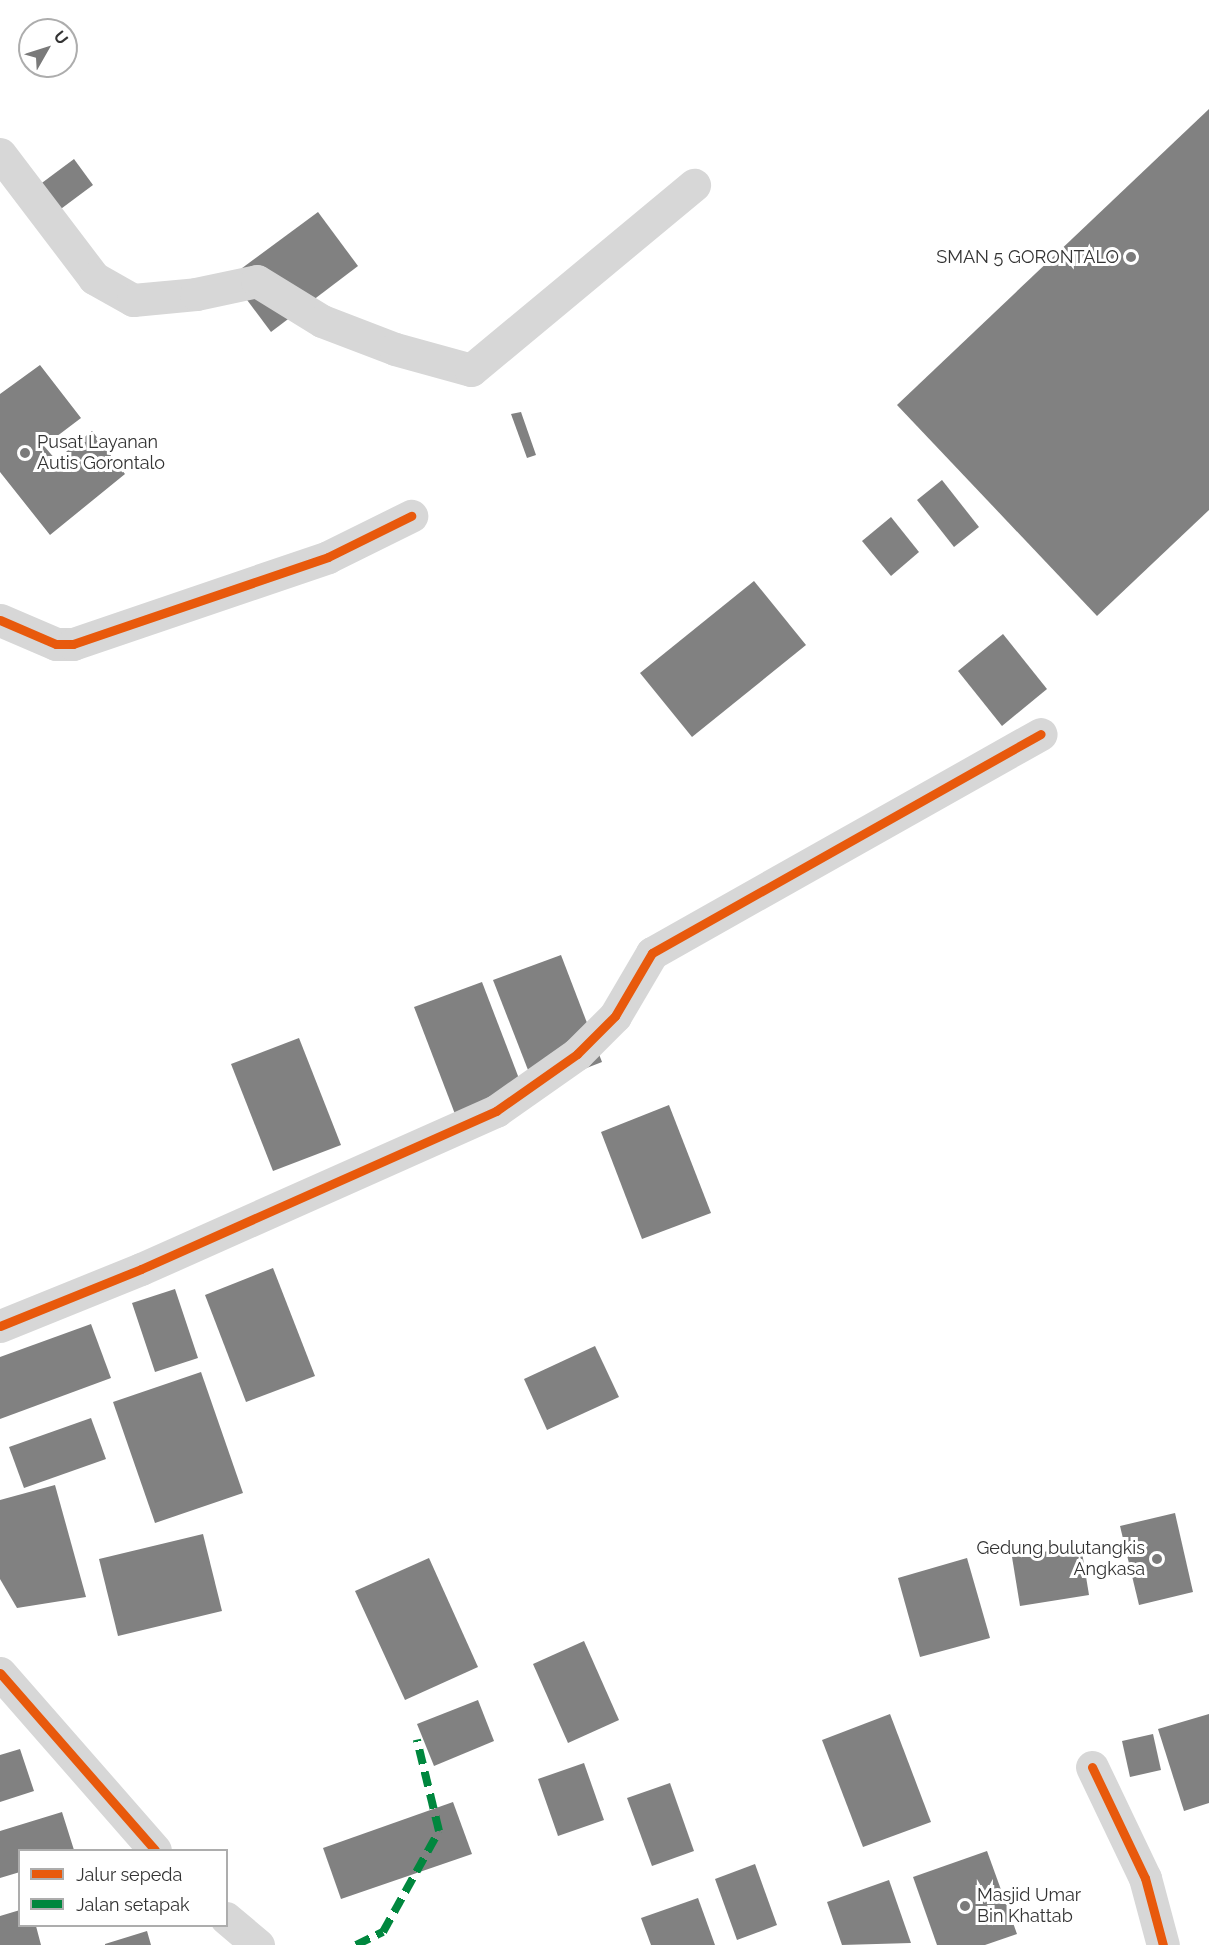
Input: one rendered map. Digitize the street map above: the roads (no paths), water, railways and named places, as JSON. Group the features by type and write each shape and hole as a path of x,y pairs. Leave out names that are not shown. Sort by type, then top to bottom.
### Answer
{"street":[{"path":"0,154 94,278 133,300 196,294 257,281 322,321 395,349 471,370 694,185"},
{"path":"0,620 56,644 73,644 328,557 411,516"},
{"path":"0,1326 141,1269 496,1111 577,1054 615,1017 652,953 1040,734"},
{"path":"0,1673 152,1849"},
{"path":"1092,1767 1145,1878 1163,1945"},
{"path":"228,1920 258,1945"}],"place":[{"name":"SMAN 5 GORONTALO","path":"1131,257"},
{"name":"Pusat Layanan Autis Gorontalo","path":"25,453"},
{"name":"Gedung bulutangkis Angkasa","path":"1157,1559"},
{"name":"Masjid Umar Bin Khattab","path":"965,1906"}]}
